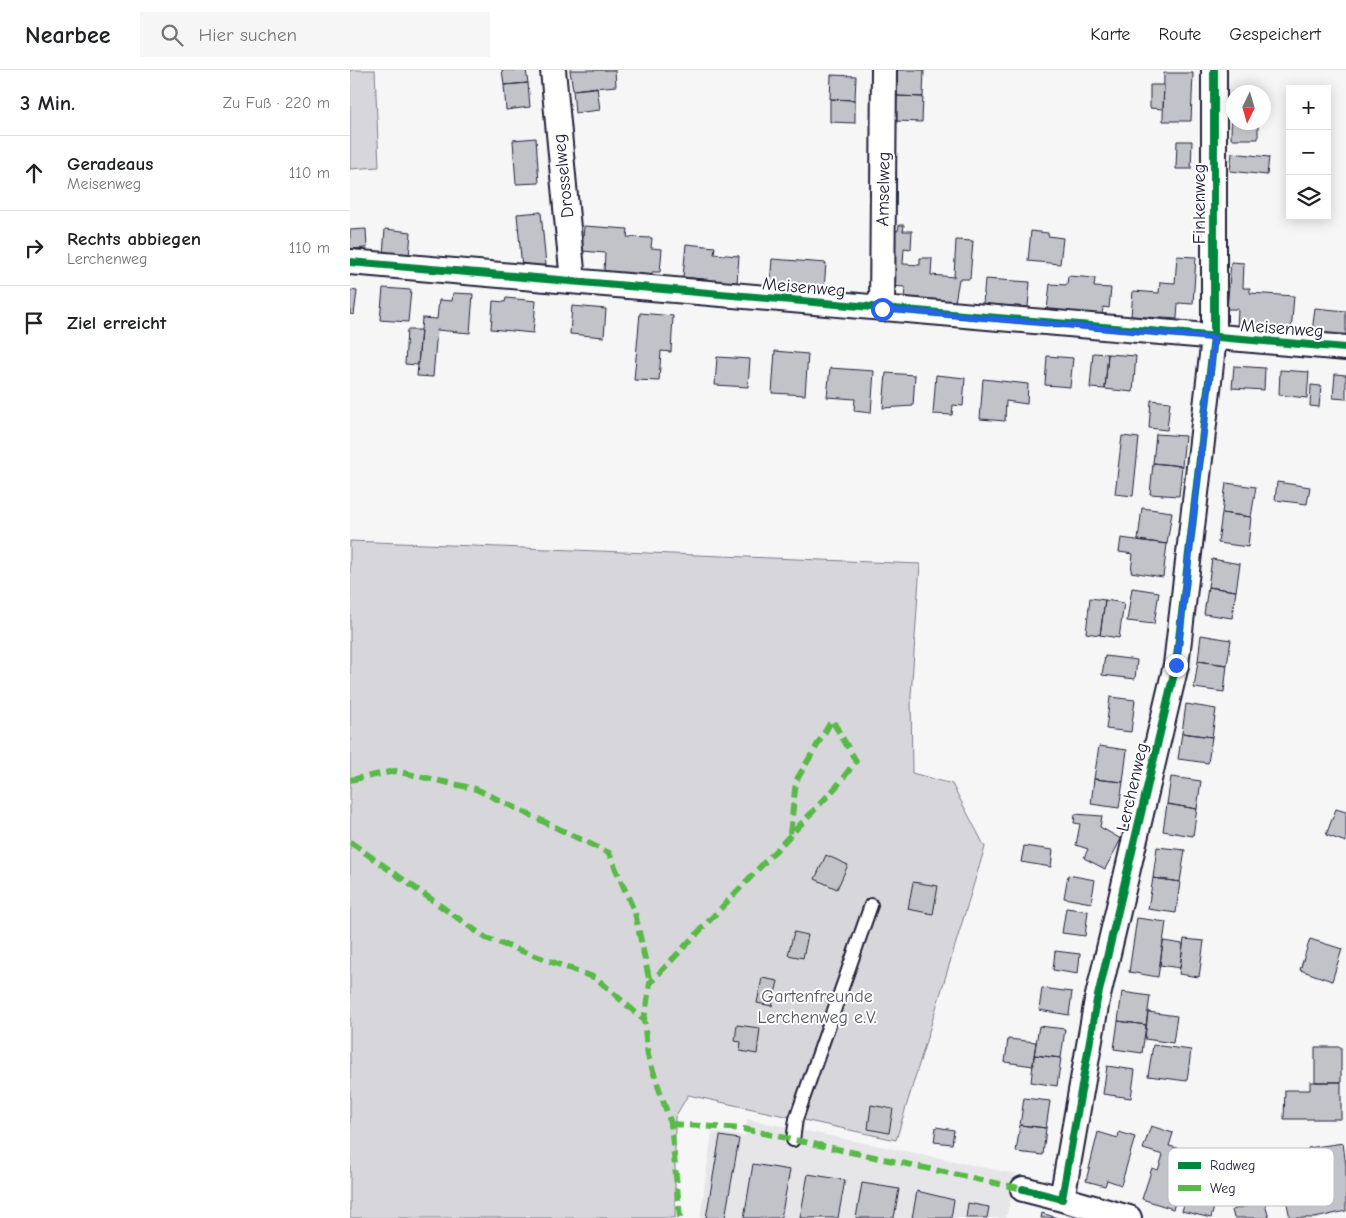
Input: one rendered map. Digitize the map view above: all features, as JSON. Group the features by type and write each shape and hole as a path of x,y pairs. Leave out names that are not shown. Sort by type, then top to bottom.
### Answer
{"street":[{"name":"Drosselweg","path":"553,70 573,281"},
{"name":"Amselweg","path":"882,309 884,70"},
{"name":"Finkenweg","path":"1214,70 1214,338"},
{"name":"Meisenweg","path":"350,262 1346,348"},
{"name":"Lerchenweg","path":"1062,1199 1097,1000 1176,665 1214,338"},
{"path":"1023,1189 1128,1218"}],"lane":[{"path":"793,1140 796,1119 872,906"}],"shaded area":[{"path":"747,1119 1016,1174 1006,1218 700,1218 712,1132 745,1136"}],"green space":[{"path":"350,70 375,70 379,167 350,169"},
{"name":"Gartenfreunde Lerchenweg e.V.","path":"350,541 920,564 911,696 912,773 952,784 985,847 896,1140 688,1095 675,1117 675,1218 350,1218"}],"building":[{"path":"502,70 526,70 528,83 504,85"},
{"path":"570,70 615,70 616,86 573,90"},
{"path":"897,70 924,70 923,97 897,96"},
{"path":"1164,73 1193,73 1191,121 1163,121"},
{"path":"831,75 856,76 855,100 830,99"},
{"path":"528,83 530,107 506,110 504,85"},
{"path":"1150,85 1164,85 1163,109 1150,108"},
{"path":"597,87 600,110 575,113 573,90"},
{"path":"897,96 923,97 922,122 896,121"},
{"path":"830,99 855,100 855,123 830,122"},
{"path":"1231,130 1258,130 1258,139 1231,139"},
{"path":"536,138 539,183 516,184 513,140"},
{"path":"1177,141 1192,141 1191,169 1176,169"},
{"path":"1232,153 1269,157 1267,175 1230,171"},
{"path":"541,212 546,265 522,268 517,214"},
{"path":"899,225 904,225 903,231 912,231 911,249 904,248 903,264 920,265 920,258 932,258 931,275 954,277 956,240 973,241 970,279 959,279 955,302 904,299 905,287 891,286 895,230 898,231"},
{"path":"584,226 628,229 627,237 652,238 651,248 662,249 660,272 652,272 652,275 604,272 605,253 582,251"},
{"path":"366,229 367,248 350,249 350,230"},
{"path":"385,229 411,232 409,257 383,255"},
{"path":"1031,231 1048,233 1048,236 1063,238 1060,264 1028,261"},
{"path":"686,244 715,247 714,254 739,256 737,283 683,277"},
{"path":"1177,256 1196,257 1193,304 1178,303 1177,319 1131,316 1133,291 1159,293 1160,282 1175,283"},
{"path":"772,259 826,263 824,289 770,285"},
{"path":"1231,262 1244,263 1243,288 1250,288 1250,293 1294,296 1291,331 1237,328 1238,309 1227,309"},
{"path":"1068,276 1095,278 1094,287 1111,288 1109,308 1103,307 1102,315 1047,310 1050,284 1067,285"},
{"path":"985,279 1030,282 1028,307 983,304"},
{"path":"383,288 411,290 408,322 380,320"},
{"path":"350,290 357,291 354,315 350,314"},
{"path":"453,293 473,294 470,333 437,330 433,377 417,376 422,318 437,319 439,300 452,301"},
{"path":"506,298 536,301 533,333 491,329 493,301 505,302"},
{"path":"572,306 606,309 604,337 570,334"},
{"path":"1315,308 1346,311 1346,336 1312,332"},
{"path":"640,313 673,316 671,352 661,351 659,381 634,380"},
{"path":"407,330 421,330 418,365 405,364"},
{"path":"775,351 808,354 805,395 772,393"},
{"path":"1093,353 1108,354 1105,389 1090,388"},
{"path":"1108,354 1136,356 1133,392 1105,389"},
{"path":"1047,356 1073,358 1070,387 1045,385"},
{"path":"717,357 750,359 748,387 715,385"},
{"path":"1234,366 1265,368 1264,390 1232,388"},
{"path":"830,368 874,371 871,413 854,411 855,399 827,397"},
{"path":"1280,370 1309,372 1307,398 1279,395"},
{"path":"886,373 915,375 913,406 883,408"},
{"path":"1335,374 1346,375 1346,399 1333,398"},
{"path":"936,375 965,378 963,406 953,405 952,415 933,414"},
{"path":"983,379 1028,384 1027,404 1006,401 1005,421 980,419"},
{"path":"1311,385 1321,386 1319,407 1310,406"},
{"path":"1151,400 1170,402 1167,430 1149,428"},
{"path":"1156,434 1185,436 1182,466 1153,463"},
{"path":"1122,436 1139,438 1133,496 1115,494"},
{"path":"1153,463 1182,466 1179,496 1150,494"},
{"path":"1277,482 1310,487 1307,504 1275,500"},
{"path":"1226,483 1256,487 1251,517 1222,513"},
{"path":"1142,508 1172,512 1167,544 1138,540"},
{"path":"1222,513 1251,517 1248,547 1218,543"},
{"path":"1121,538 1167,544 1163,577 1131,572 1133,554 1119,552"},
{"path":"1212,559 1240,564 1236,591 1208,587"},
{"path":"1208,587 1236,591 1232,618 1204,614"},
{"path":"1132,588 1159,592 1154,624 1127,621"},
{"path":"1090,598 1105,600 1100,635 1086,633"},
{"path":"1105,600 1124,603 1119,638 1100,635"},
{"path":"1201,635 1231,640 1227,665 1198,661"},
{"path":"1105,656 1137,660 1135,679 1102,675"},
{"path":"1198,661 1227,665 1224,692 1194,688"},
{"path":"1110,697 1135,700 1131,732 1106,729"},
{"path":"1186,704 1216,709 1212,737 1182,733"},
{"path":"1182,733 1212,737 1208,763 1178,759"},
{"path":"1099,746 1127,750 1123,782 1094,779"},
{"path":"1171,777 1201,781 1197,809 1167,804"},
{"path":"1094,779 1123,782 1119,808 1091,804"},
{"path":"1167,804 1197,809 1193,836 1163,831"},
{"path":"1336,809 1346,812 1346,842 1326,835"},
{"path":"1075,814 1102,816 1100,827 1121,839 1105,869 1084,858 1088,849 1076,845 1080,824 1074,823"},
{"path":"1024,846 1053,850 1051,867 1021,862"},
{"path":"1157,847 1185,850 1180,882 1153,878"},
{"path":"826,855 848,865 837,889 815,879"},
{"path":"1068,875 1095,880 1091,903 1064,898"},
{"path":"1153,878 1180,882 1176,913 1148,909"},
{"path":"913,882 938,886 933,914 908,909"},
{"path":"1066,908 1088,911 1085,936 1062,933"},
{"path":"1137,918 1166,922 1158,977 1129,972"},
{"path":"794,932 808,935 803,958 788,955"},
{"path":"1184,939 1204,941 1199,977 1179,974"},
{"path":"1310,939 1342,949 1332,981 1300,970"},
{"path":"1163,941 1183,944 1180,968 1160,965"},
{"path":"1055,951 1080,954 1078,974 1053,970"},
{"path":"762,978 778,981 772,1006 757,1003"},
{"path":"1042,988 1072,992 1069,1015 1039,1010"},
{"path":"1122,992 1150,996 1146,1025 1118,1021"},
{"path":"1148,1012 1177,1016 1173,1043 1145,1039"},
{"path":"1118,1021 1146,1025 1142,1053 1114,1049"},
{"path":"737,1025 760,1028 757,1054 740,1051 741,1042 735,1041"},
{"path":"1039,1026 1065,1029 1061,1058 1034,1055"},
{"path":"1008,1039 1036,1042 1033,1066 1005,1062"},
{"path":"1153,1045 1191,1050 1187,1081 1148,1076"},
{"path":"1315,1047 1341,1047 1341,1082 1315,1082"},
{"path":"1034,1055 1061,1058 1057,1086 1031,1082"},
{"path":"1107,1066 1135,1070 1131,1098 1103,1094"},
{"path":"1310,1082 1341,1082 1341,1119 1284,1119 1285,1090 1310,1090"},
{"path":"1024,1098 1050,1101 1046,1128 1020,1125"},
{"path":"871,1105 893,1109 889,1133 868,1129"},
{"path":"1020,1125 1046,1128 1043,1155 1016,1152"},
{"path":"1151,1126 1173,1133 1169,1146 1178,1148 1168,1148 1168,1206 1174,1206 1173,1209 1142,1199 1152,1168 1158,1170 1163,1155 1143,1149"},
{"path":"936,1127 954,1130 952,1144 934,1142"},
{"path":"1098,1132 1118,1138 1119,1132 1135,1137 1121,1185 1107,1180 1105,1186 1086,1181"},
{"path":"720,1136 739,1139 725,1218 706,1218"},
{"path":"1343,1143 1346,1166 1346,1211 1315,1218 1290,1218 1287,1206 1334,1206 1334,1148 1308,1148"},
{"path":"753,1164 790,1170 781,1218 744,1218"},
{"path":"808,1174 845,1180 838,1218 800,1218"},
{"path":"862,1183 899,1189 894,1218 856,1218"},
{"path":"917,1191 954,1200 951,1218 912,1218"},
{"path":"968,1203 989,1207 987,1218 966,1218"},
{"path":"1184,1206 1214,1206 1211,1218 1182,1211"},
{"path":"1246,1206 1265,1206 1269,1218 1234,1218 1232,1210"},
{"path":"1042,1213 1057,1218 1041,1218"}],"marked path":[{"path":"680,1218 671,1124 648,1056 644,1020 650,983 837,786 856,761 832,720 796,781 790,834"},
{"path":"350,780 395,771 476,789 609,853 635,913 650,983"},
{"path":"350,842 486,938 596,978 644,1020"},
{"path":"671,1124 744,1129 1023,1189"}],"cycle path":[{"path":"1023,1189 1062,1199 1097,1000 1176,665 1214,338 1214,70"},
{"path":"350,262 1346,348"}],"route":[{"path":"882,309 1214,338 1176,665"}]}
